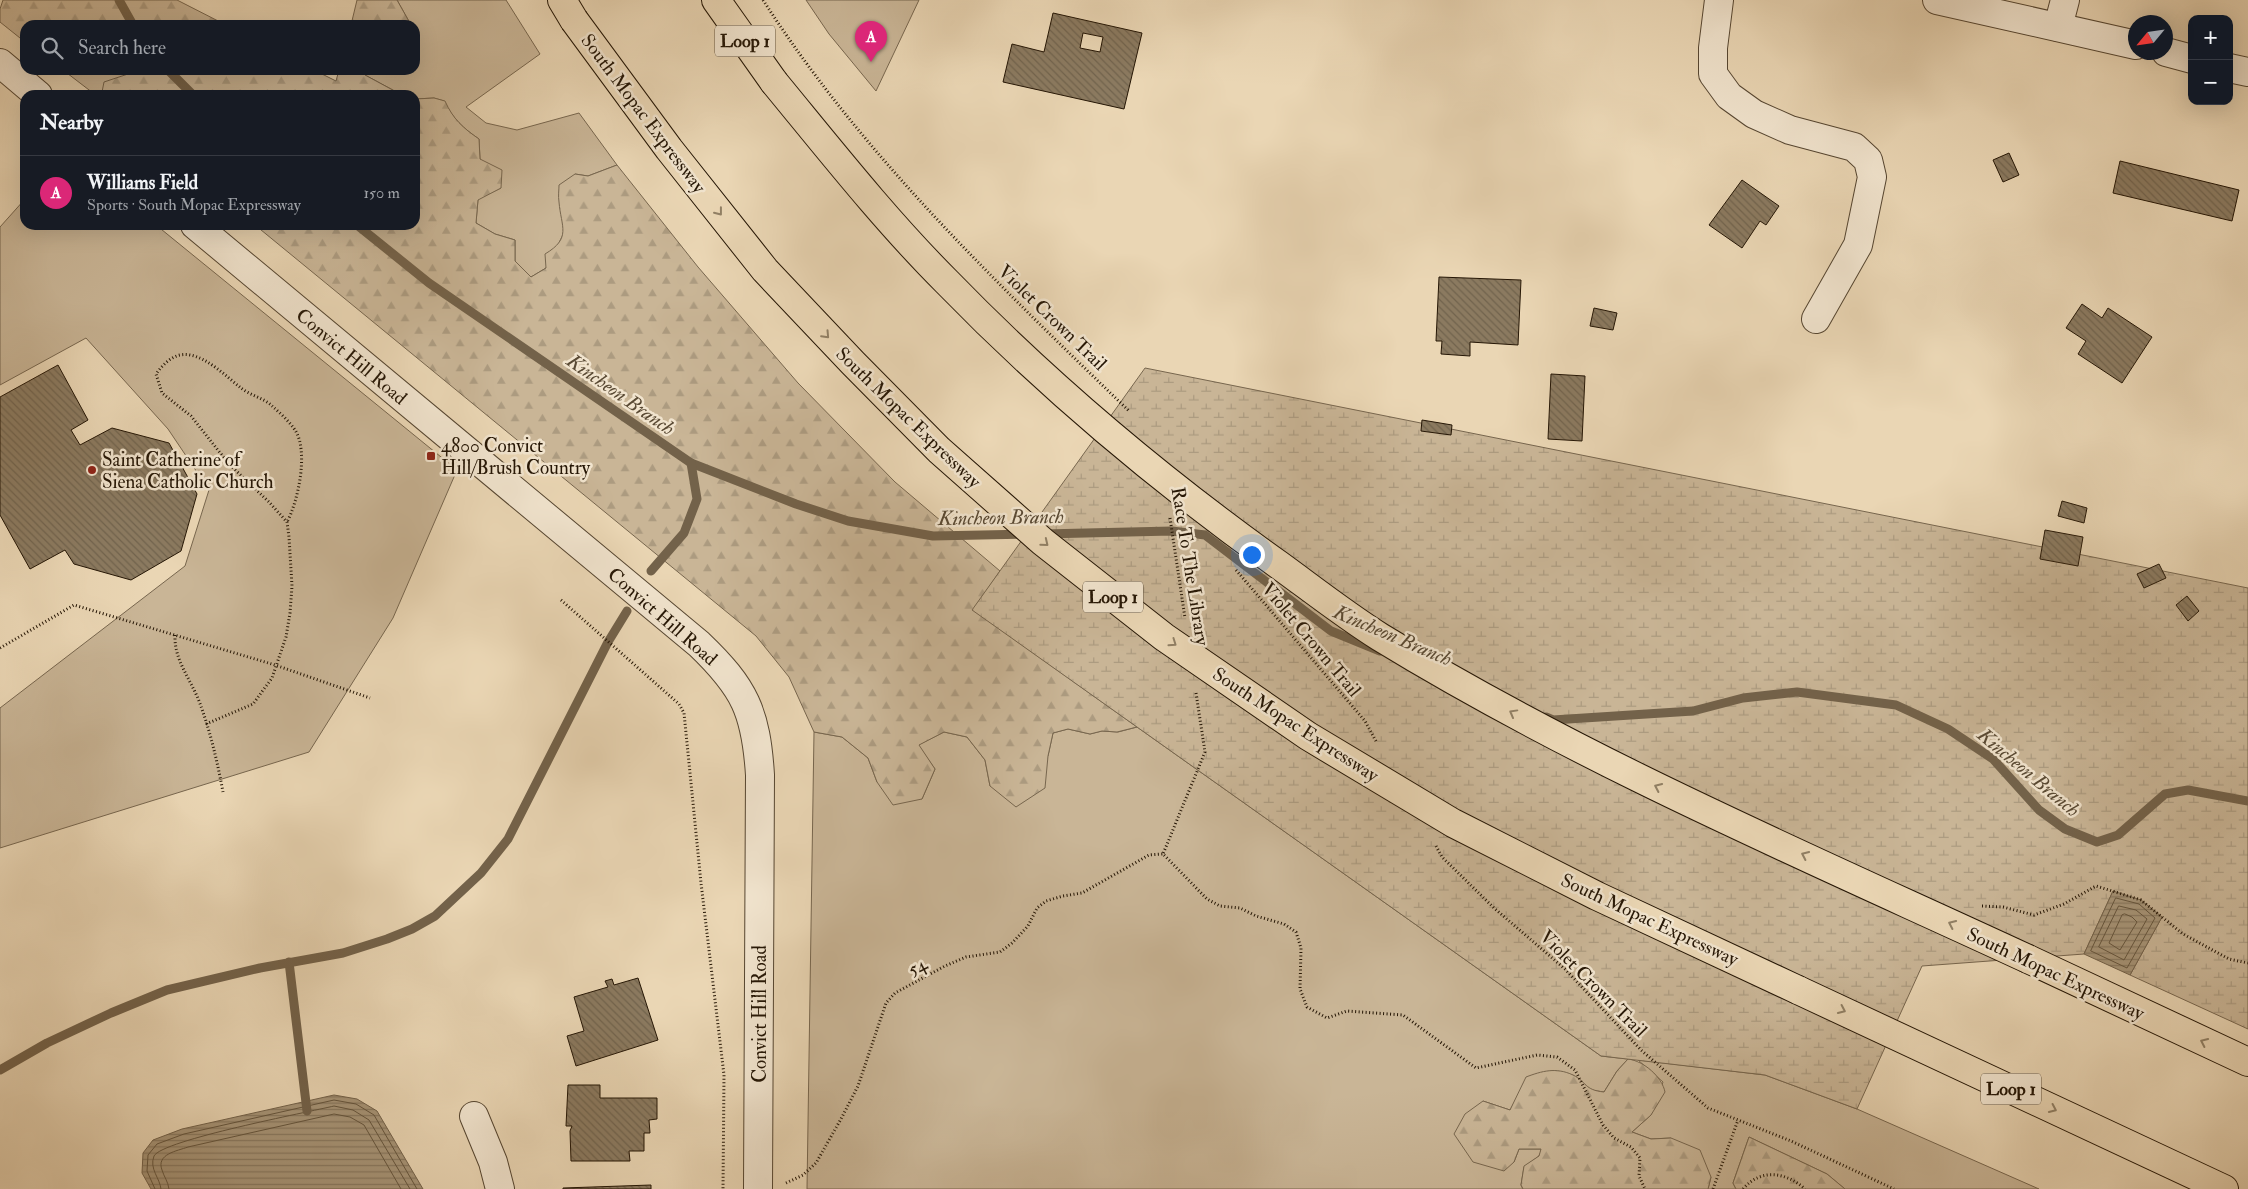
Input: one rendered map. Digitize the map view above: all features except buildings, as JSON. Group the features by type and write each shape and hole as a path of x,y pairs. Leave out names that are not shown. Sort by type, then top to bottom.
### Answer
{"highway":[{"name":"South Mopac Expressway","path":"716,0 774,82 860,186 944,280 1026,361 1124,446 1216,518 1377,635 1514,714 1651,784 2248,1062"},
{"name":"South Mopac Expressway","path":"568,10 669,149 765,270 853,363 939,450 1058,554 1164,637 1308,736 1444,818 1598,896 2224,1189"}],"street":[{"path":"1719,0 1713,48 1713,74 1729,96 1754,114 1790,130 1854,147 1868,160 1872,177 1858,246 1816,319"},
{"path":"1937,0 2128,43"},
{"path":"2058,27 2065,0"},
{"path":"2173,54 2188,58"},
{"path":"0,63 32,90"},
{"path":"2233,69 2248,72"},
{"name":"Convict Hill Road","path":"201,230 699,644 724,667 745,697 758,740 760,775 770,1187"},
{"path":"474,1116 493,1162 500,1189"}],"path":[{"name":"Violet Crown Trail","path":"763,0 845,114 920,203 985,270 1130,412"},
{"path":"206,724 253,704 272,678 286,637 291,604 292,586 287,522 294,509 300,482 301,456 296,431 269,403 246,392 204,361 189,354 174,356 163,364 156,374 162,393 191,416 229,464 287,522"},
{"name":"Race To The Library","path":"1169,512 1186,627"},
{"name":"Violet Crown Trail","path":"1231,564 1365,721 1379,747"},
{"path":"561,600 678,704 684,713 701,883 724,1075 723,1189"},
{"path":"0,648 74,605 275,665 370,698"},
{"path":"175,635 175,646 179,660 198,700 214,747 223,792"},
{"path":"1194,685 1205,752 1163,854 1207,899 1220,906 1240,908 1256,916 1284,924 1296,932 1301,948 1300,989 1307,1007 1327,1018 1347,1011 1402,1015 1476,1068 1537,1055 1557,1057 1575,1070 1603,1125 1614,1138 1631,1147 1640,1158 1639,1176 1645,1189"},
{"name":"Violet Crown Trail","path":"1433,840 1442,858 1494,908 1566,969 1641,1050 1708,1108 1791,1141 1894,1189"},
{"name":"54","path":"770,1187 803,1174 816,1163 858,1086 886,1003 895,993 966,957 1000,952 1012,943 1028,926 1038,908 1046,901 1082,893 1149,855 1163,854"},
{"path":"1974,905 2003,907 2034,915 2064,904 2096,886 2141,900 2183,934 2229,959 2248,963"},
{"path":"1713,1189 1738,1120"},
{"path":"1743,1189 1749,1182 1768,1174 1776,1173 1796,1181 1806,1189"}],"green space":[{"path":"3,0 177,0 216,20 20,20 20,38 0,22 0,9"},
{"path":"357,0 397,0 408,20 352,20"},
{"path":"397,0 506,0 540,54 466,107 486,123 517,130 579,113 617,165 588,176 575,174 563,219 565,231 546,268 531,277 515,261 515,240 495,234 476,223 478,199 501,188 480,159 479,139 459,123 444,101 434,98 420,99 420,90 393,90 365,75 420,75 420,20 408,20"},
{"path":"806,0 919,0 876,91 829,34"},
{"path":"70,75 127,75 105,90 89,90"},
{"path":"125,75 324,75 336,81 338,75 365,75 393,90 102,90 104,82"},
{"path":"434,98 445,101 459,123 479,139 480,159 502,170 501,188 478,200 476,223 495,234 515,240 515,261 531,277 546,268 545,254 559,243 562,237 563,225 559,185 575,174 588,176 617,165 698,267 798,383 895,482 1000,571 973,610 1137,727 1117,732 1102,731 1090,734 1068,729 1053,733 1048,756 1045,788 1016,807 990,786 985,760 967,737 944,732 919,745 935,769 922,799 893,805 877,782 868,758 842,737 814,732 789,677 756,636 261,230 420,230 420,99"},
{"path":"20,205 20,230 162,230 457,470 393,618 309,752 0,848 0,708 185,566 209,490 168,429 86,338 0,385 0,227"},
{"path":"1145,368 2248,588 2248,1029 2130,975 2162,917 2113,891 2084,954 1922,966 1857,1109 1765,1075 1601,1056 972,610"},
{"path":"1137,727 1601,1056 1628,1059 1617,1071 1604,1092 1591,1090 1573,1075 1519,1094 1510,1110 1483,1101 1514,1162 1519,1149 1542,1149 1539,1156 1524,1167 1521,1185 1523,1189 807,1189 814,732 842,737 868,758 877,782 922,799 935,769 918,745 944,732 967,737 985,760 990,786 1048,756 1053,733 1068,729 1090,734 1102,731 1118,732"},
{"path":"1628,1059 1646,1066 1656,1075 1665,1092 1651,1115 1632,1132 1651,1139 1671,1138 1700,1150 1711,1177 1708,1189 1523,1189 1521,1185 1524,1166 1539,1156 1541,1149 1519,1149 1514,1162 1504,1171 1473,1162 1454,1134 1465,1114 1483,1101 1510,1110 1526,1077 1543,1072 1561,1071 1578,1078 1589,1088 1604,1092 1617,1071"},
{"path":"1638,1060 1765,1075 1857,1109 2039,1189 1845,1189 1827,1174 1749,1137 1733,1183 1736,1189 1708,1189 1711,1177 1671,1138 1651,1139 1632,1132 1651,1115 1663,1082"},
{"path":"1749,1137 1827,1174 1845,1189 1736,1189 1733,1183"}],"water":[{"path":"2113,891 2141,900 2162,917 2130,975 2084,954"},
{"path":"334,1095 357,1099 377,1111 423,1189 151,1189 142,1173 143,1153 153,1140 182,1129"}],"waterway":[{"name":"Kincheon Branch","path":"119,0 130,20"},
{"name":"Kincheon Branch","path":"173,75 188,90"},
{"name":"Kincheon Branch","path":"363,230 429,283 691,463 796,504 848,521 933,536 1025,534"},
{"path":"651,571 684,533 697,499 691,463"},
{"name":"Kincheon Branch","path":"1043,534 1172,531 1205,535 1331,631 1380,651"},
{"path":"0,1070 47,1043 111,1013 167,990 260,968 343,953 412,929 435,916 481,873 508,839 608,642 627,611"},
{"name":"Kincheon Branch","path":"1546,717 1553,720 1693,711 1743,698 1797,692 1896,705 1948,729 1993,759 2039,810 2065,829 2097,842 2118,835 2165,794 2188,790 2248,801"},
{"path":"289,962 307,1111"}],"place":[{"name":"Williams Field","path":"871,62"},
{"name":"4800 Convict Hill/Brush Country","path":"431,456"},
{"name":"Saint Catherine of Siena Catholic Church","path":"92,470"}]}
